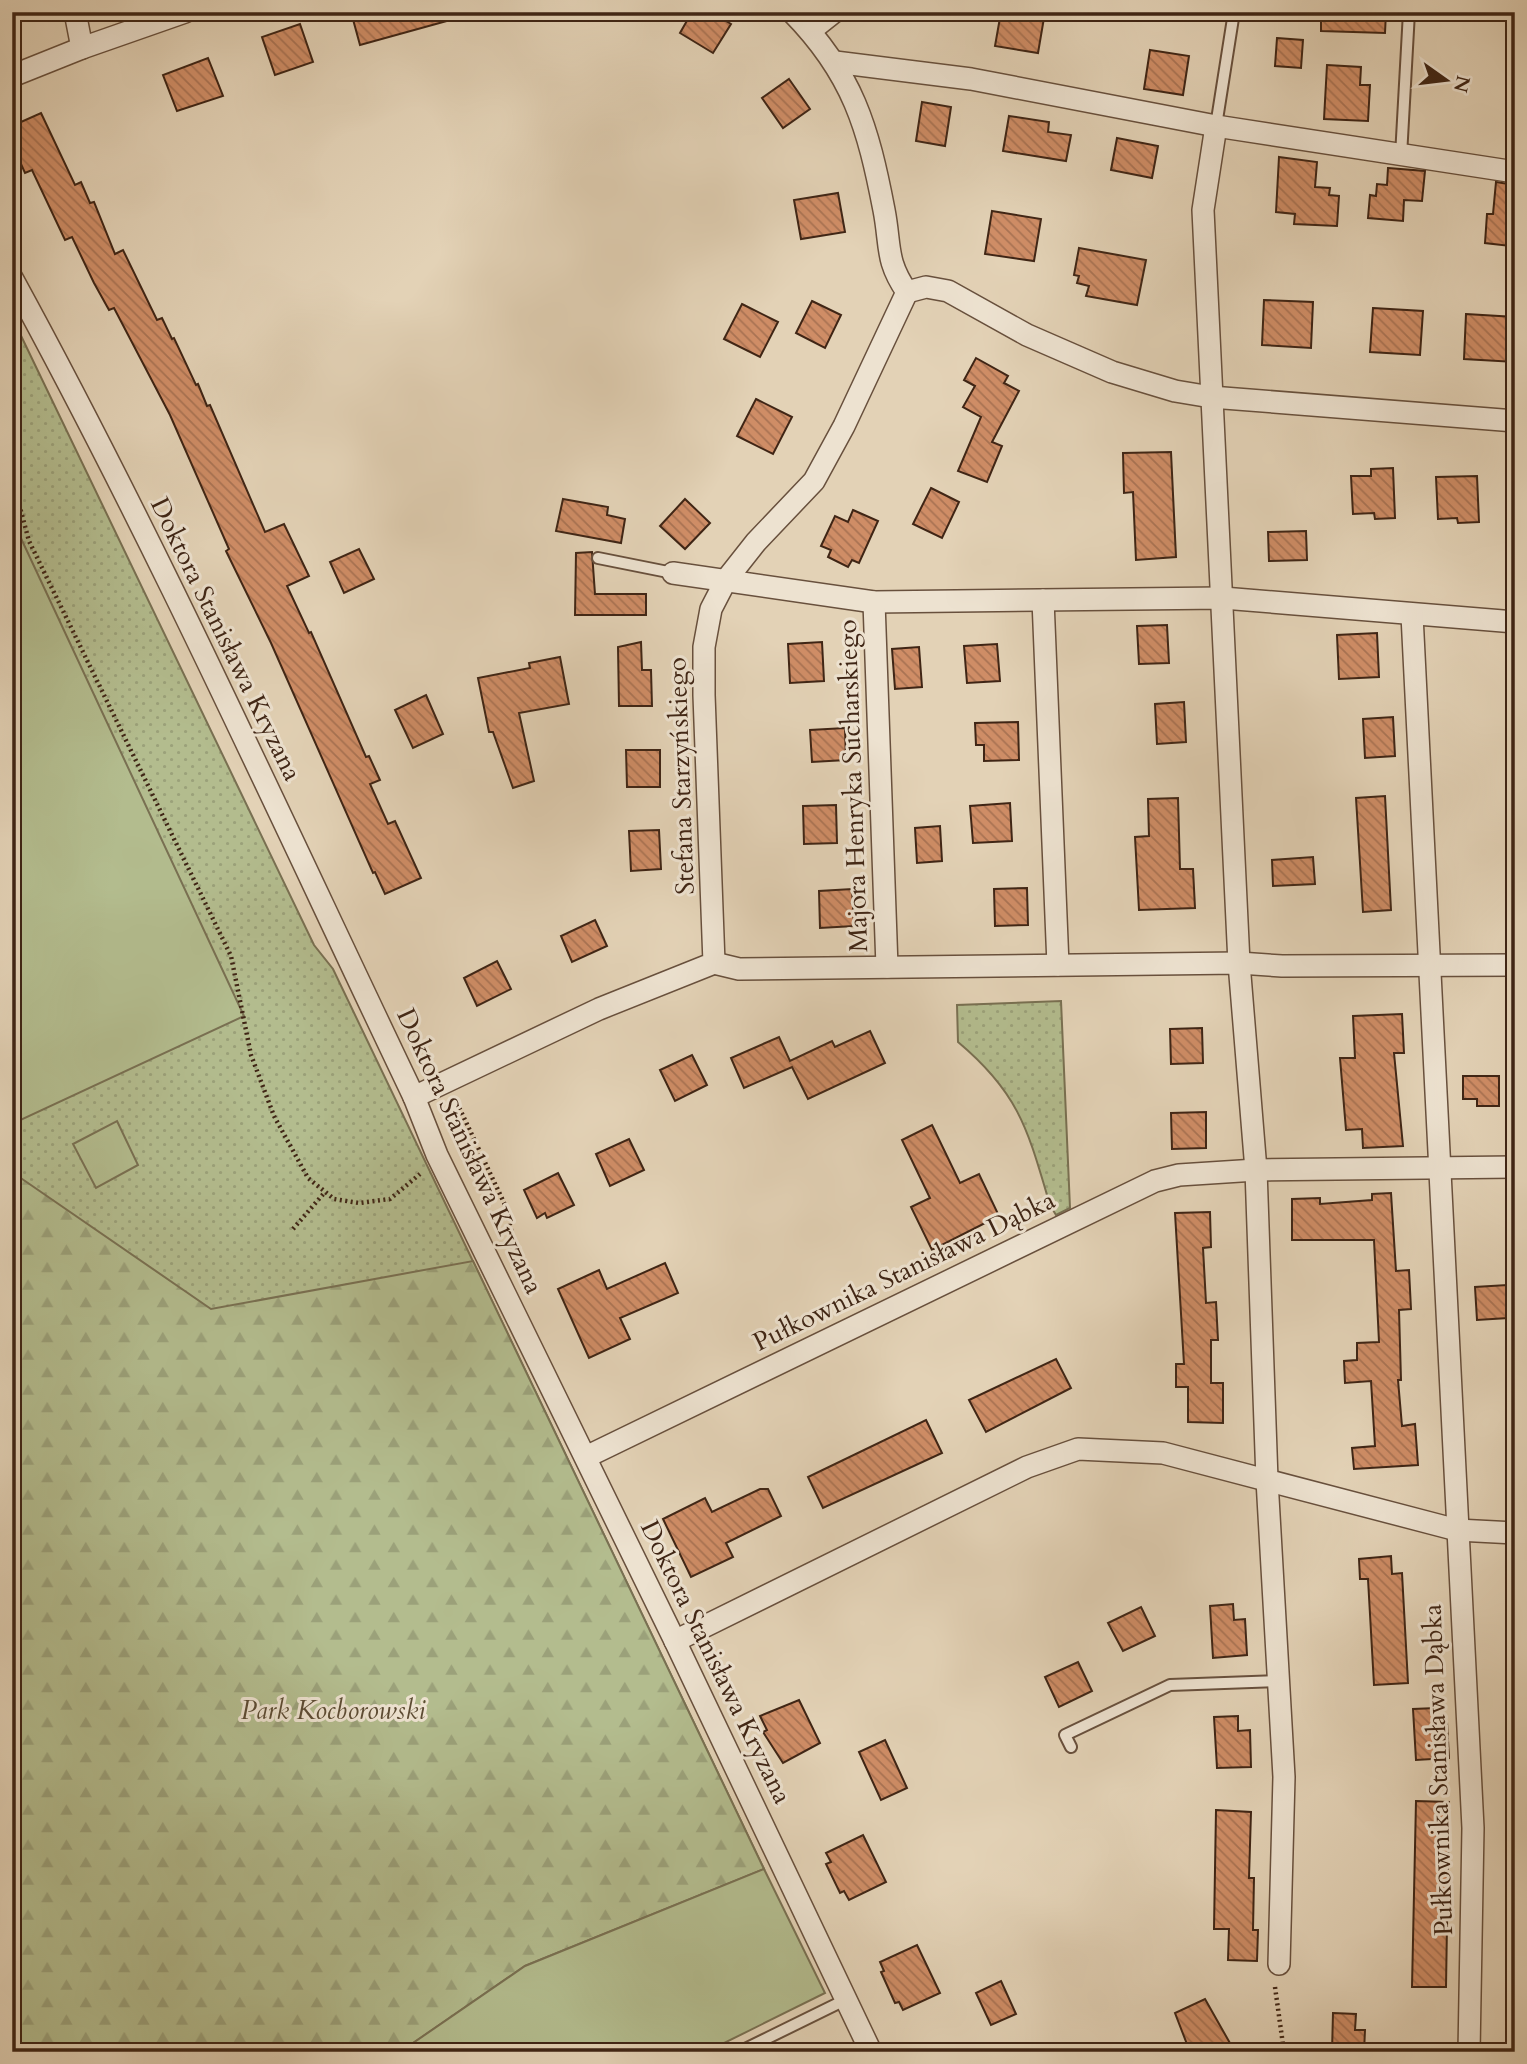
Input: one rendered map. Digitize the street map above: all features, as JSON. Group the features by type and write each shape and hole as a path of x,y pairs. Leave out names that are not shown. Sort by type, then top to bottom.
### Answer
{"street":[{"path":"75,12 82,48"},
{"path":"12,76 185,12"},
{"path":"792,12 835,62 861,115 884,212 891,268 907,292 926,287 948,291 1067,354 1175,391 1211,397 1515,421"},
{"path":"810,31 834,12"},
{"path":"835,62 971,79 1216,126 1515,172"},
{"path":"1216,126 1203,210 1239,963 1256,1170 1268,1480 1284,1777 1279,1964"},
{"name":"Doktora Stanisława Kryzana","path":"12,278 111,465 414,1097 438,1155 675,1640 872,2052"},
{"name":"Stefana Starzyńskiego","path":"714,963 704,647 711,609 726,580 756,542 814,481 844,426 907,292"},
{"path":"673,573 874,602 1223,598 1515,622"},
{"path":"1043,600 1058,965"},
{"name":"Majora Henryka Sucharskiego","path":"874,602 887,967"},
{"path":"1412,615 1438,1167"},
{"path":"414,1097 599,1009 714,963"},
{"name":"Majora Henryka Sucharskiego","path":"714,963 739,969 1239,963 1282,967 1515,965"},
{"name":"Pułkownika Stanisława Dąbka","path":"1438,1167 1473,1828 1469,2052"},
{"name":"Pułkownika Stanisława Dąbka","path":"586,1457 1155,1181 1179,1175 1256,1170 1515,1167"},
{"path":"675,1640 1027,1467 1078,1450 1163,1453 1457,1530 1515,1533"}],"lane":[{"path":"1216,126 1234,12"},
{"path":"1401,156 1409,12"},
{"path":"598,558 673,573"},
{"path":"1071,1747 1065,1735 1170,1685 1278,1681"},
{"path":"739,2052 847,1999"}],"path":[{"path":"12,478 29,541 231,956 251,1055 274,1116 308,1178 334,1199 359,1203 390,1199 438,1155"},
{"path":"293,1229 325,1192"},
{"path":"1279,1964 1273,1979 1284,2052"}],"green space":[{"name":"Park Kocborowski","path":"12,317 314,945 333,969 764,1869 525,1966 400,2052 12,2052"},
{"path":"12,519 244,1016 12,1124"},
{"path":"1061,1001 1070,1208 1056,1215 1050,1205 1028,1135 1009,1097 979,1061 958,1042 957,1005"},
{"path":"117,1121 138,1165 96,1188 73,1144"},
{"name":"Park Kocborowski","path":"12,1172 211,1309 473,1261 764,1869 525,1966 400,2052 12,2052"},
{"path":"764,1869 825,1993 706,2052 400,2052 525,1966"}],"building":[{"path":"351,12 453,12 454,19 360,45"},
{"path":"692,12 711,12 731,24 713,53 680,33"},
{"path":"1001,12 1045,12 1038,53 995,46"},
{"path":"1321,12 1386,12 1385,33 1321,31"},
{"path":"300,24 313,62 275,75 262,37"},
{"path":"1277,38 1303,40 1301,68 1275,66"},
{"path":"1150,50 1189,56 1183,95 1144,89"},
{"path":"208,58 223,96 177,111 163,75"},
{"path":"1327,65 1361,67 1360,85 1370,85 1368,121 1324,119"},
{"path":"789,79 810,109 783,128 762,98"},
{"path":"922,102 951,107 945,146 916,141"},
{"path":"41,113 75,185 81,182 90,203 94,202 115,254 123,250 157,320 162,318 207,406 210,405 265,532 284,524 309,576 287,586 309,633 311,632 366,757 369,756 380,780 370,784 388,824 395,821 421,878 385,894 375,872 373,873 271,643 226,551 229,549 170,415 114,308 109,310 94,283 72,237 65,240 32,170 25,173 12,144 12,126"},
{"path":"1009,116 1049,122 1048,132 1071,135 1066,161 1003,151"},
{"path":"1117,138 1158,146 1152,178 1111,170"},
{"path":"1279,157 1317,162 1315,187 1330,188 1329,195 1339,196 1337,226 1294,224 1295,214 1276,212"},
{"path":"1388,168 1425,171 1422,201 1404,200 1403,221 1368,218 1370,195 1376,196 1377,184 1387,185"},
{"path":"1496,182 1515,185 1515,223 1512,223 1510,246 1485,243 1487,214 1493,214"},
{"path":"838,193 845,232 801,239 794,200"},
{"path":"992,211 1041,219 1034,261 985,254"},
{"path":"1079,248 1146,260 1137,305 1086,296 1089,286 1077,283 1079,276 1074,275"},
{"path":"1264,300 1313,302 1311,348 1262,345"},
{"path":"812,301 841,315 825,348 796,333"},
{"path":"742,304 778,322 760,357 724,339"},
{"path":"1373,308 1423,311 1420,355 1370,352"},
{"path":"1466,314 1515,317 1515,362 1464,359"},
{"path":"976,358 1008,376 1004,383 1019,391 992,442 1002,446 987,482 958,471 981,417 963,407 975,386 964,380"},
{"path":"756,399 792,417 773,454 737,436"},
{"path":"1171,452 1176,557 1136,560 1133,492 1124,493 1123,453"},
{"path":"1393,468 1395,518 1375,519 1374,513 1353,514 1351,476 1371,476 1371,469"},
{"path":"1477,476 1479,522 1458,523 1457,518 1438,519 1436,477"},
{"path":"931,488 959,502 942,538 913,524"},
{"path":"563,499 608,507 607,515 625,519 621,543 556,531"},
{"path":"685,499 710,523 685,549 660,526"},
{"path":"853,510 878,521 859,563 852,560 848,567 828,557 831,550 821,546 835,516 848,522"},
{"path":"1306,531 1307,560 1269,561 1268,532"},
{"path":"359,549 374,579 344,593 330,562"},
{"path":"592,552 595,594 646,594 646,615 575,615 576,553"},
{"path":"1167,625 1169,663 1139,664 1137,626"},
{"path":"1377,633 1379,677 1339,679 1337,635"},
{"path":"641,642 642,670 651,670 652,706 619,706 618,647"},
{"path":"822,642 824,681 790,683 788,644"},
{"path":"997,644 1000,681 967,683 964,646"},
{"path":"919,647 922,687 895,689 892,649"},
{"path":"560,657 569,704 519,713 534,781 513,788 493,732 489,732 478,678 530,668 529,663"},
{"path":"426,695 443,734 413,748 395,710"},
{"path":"1184,702 1186,742 1157,744 1155,704"},
{"path":"1393,717 1395,756 1365,758 1363,719"},
{"path":"1018,722 1019,760 984,761 984,745 976,745 975,723"},
{"path":"845,728 846,760 812,762 810,730"},
{"path":"626,750 660,750 660,787 627,787"},
{"path":"1385,796 1391,910 1363,912 1356,798"},
{"path":"1178,798 1180,869 1193,869 1195,908 1139,910 1135,837 1149,836 1148,799"},
{"path":"1010,803 1012,841 973,843 970,806"},
{"path":"836,805 837,843 804,844 803,806"},
{"path":"940,826 942,861 917,863 915,828"},
{"path":"659,830 661,869 631,871 629,831"},
{"path":"1313,857 1315,884 1273,886 1272,860"},
{"path":"1027,888 1028,925 995,926 994,889"},
{"path":"852,889 854,926 820,928 819,891"},
{"path":"595,920 607,946 572,962 561,936"},
{"path":"497,961 511,989 477,1006 464,978"},
{"path":"1402,1014 1404,1053 1394,1053 1403,1146 1363,1148 1362,1129 1346,1130 1340,1058 1355,1058 1353,1016"},
{"path":"1202,1028 1203,1063 1171,1064 1170,1029"},
{"path":"870,1031 885,1063 808,1099 792,1067 744,1088 731,1058 779,1037 790,1061 832,1041 835,1047"},
{"path":"692,1055 707,1085 675,1101 660,1070"},
{"path":"1463,1076 1499,1076 1499,1106 1477,1106 1477,1099 1463,1099"},
{"path":"1206,1112 1206,1148 1172,1149 1171,1113"},
{"path":"932,1125 960,1183 979,1174 999,1216 932,1250 911,1207 930,1198 902,1140"},
{"path":"629,1139 644,1170 610,1186 596,1154"},
{"path":"558,1173 574,1205 547,1218 545,1213 537,1218 524,1190"},
{"path":"1391,1193 1396,1271 1409,1270 1411,1309 1399,1310 1401,1380 1398,1380 1402,1426 1415,1424 1418,1465 1354,1469 1352,1448 1375,1446 1371,1381 1345,1383 1344,1361 1357,1360 1357,1343 1379,1342 1374,1240 1292,1240 1292,1199 1320,1198 1320,1204 1372,1200 1372,1194"},
{"path":"1210,1212 1211,1247 1203,1248 1206,1303 1216,1302 1218,1340 1211,1340 1211,1383 1223,1383 1223,1423 1188,1422 1188,1387 1176,1387 1176,1364 1184,1364 1175,1213"},
{"path":"665,1263 678,1293 620,1318 630,1339 589,1358 558,1289 599,1270 607,1289"},
{"path":"1507,1285 1508,1318 1477,1320 1475,1287"},
{"path":"1056,1359 1071,1388 986,1432 969,1400"},
{"path":"926,1420 942,1453 823,1508 808,1477"},
{"path":"760,1489 768,1489 781,1516 726,1543 733,1557 691,1577 663,1519 705,1498 712,1512"},
{"path":"1391,1556 1392,1574 1402,1573 1408,1683 1374,1685 1368,1579 1360,1579 1359,1559"},
{"path":"1233,1604 1234,1620 1245,1619 1247,1655 1213,1658 1210,1606"},
{"path":"1141,1607 1155,1636 1123,1651 1108,1623"},
{"path":"1078,1662 1092,1691 1059,1707 1045,1677"},
{"path":"799,1700 820,1743 783,1763 763,1732 767,1730 760,1716"},
{"path":"1436,1708 1436,1722 1447,1722 1449,1758 1416,1760 1413,1709"},
{"path":"1238,1716 1238,1731 1250,1730 1251,1767 1217,1768 1214,1717"},
{"path":"885,1740 907,1788 881,1800 859,1752"},
{"path":"1416,1801 1449,1802 1446,1987 1412,1987"},
{"path":"1216,1810 1251,1812 1249,1878 1254,1878 1253,1930 1258,1930 1257,1961 1228,1960 1229,1929 1214,1929"},
{"path":"863,1835 886,1882 849,1900 844,1891 840,1893 826,1864 831,1862 826,1853"},
{"path":"917,1945 940,1993 903,2010 899,2002 895,2003 881,1972 884,1971 880,1962"},
{"path":"1001,1981 1016,2014 991,2025 976,1993"},
{"path":"1205,1999 1235,2052 1190,2052 1175,2013"},
{"path":"1333,2013 1356,2014 1355,2030 1365,2030 1364,2052 1332,2052"}]}
